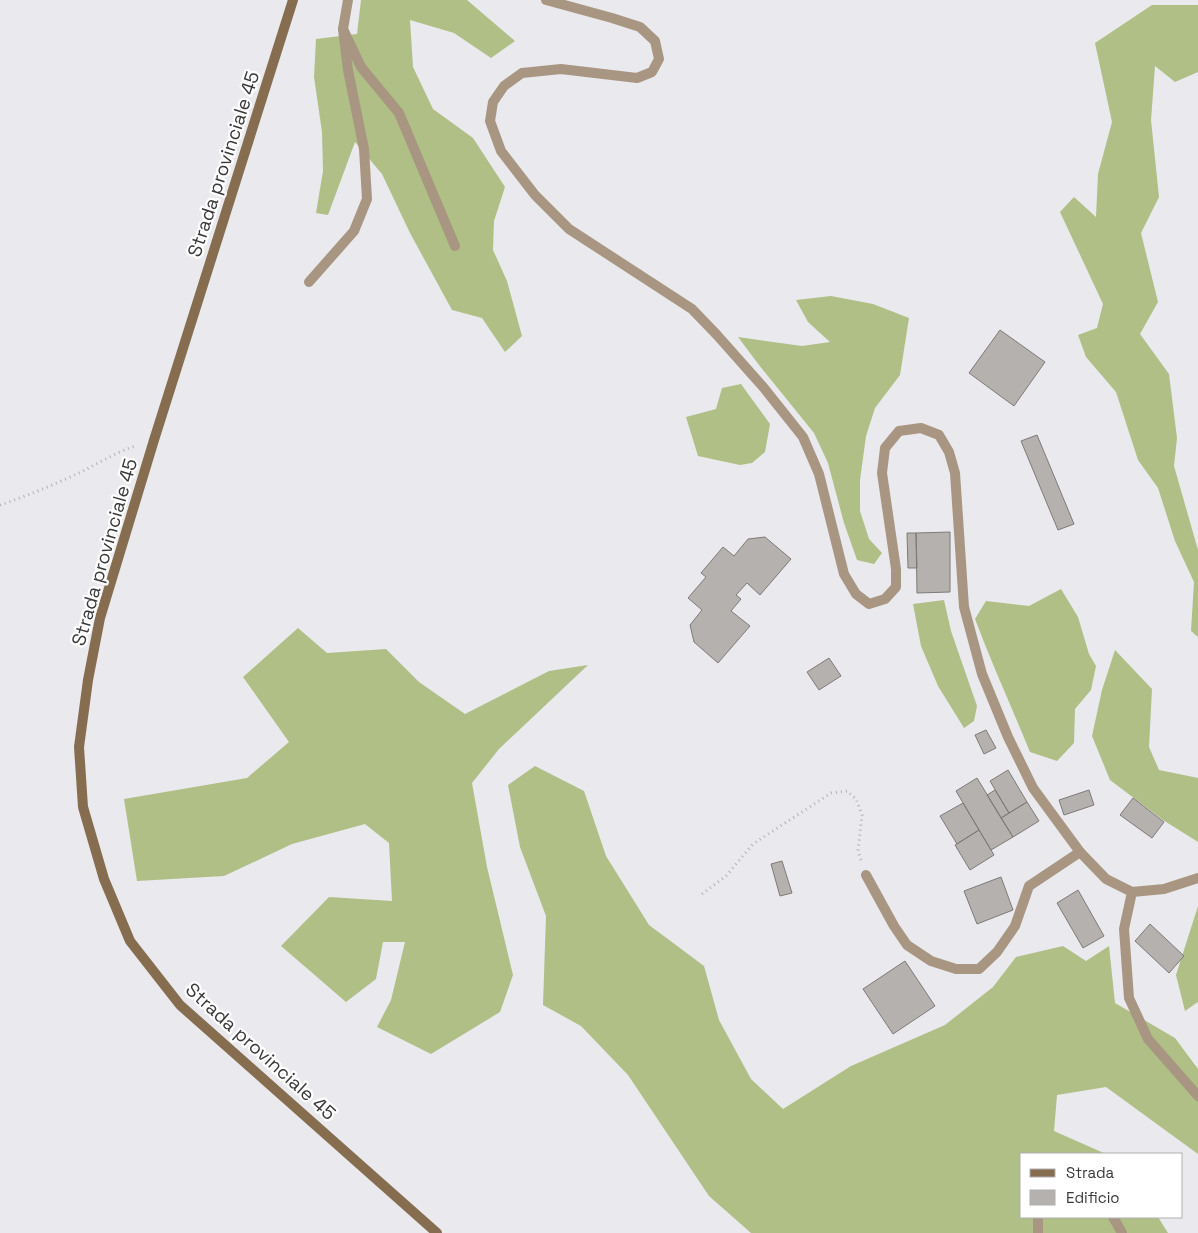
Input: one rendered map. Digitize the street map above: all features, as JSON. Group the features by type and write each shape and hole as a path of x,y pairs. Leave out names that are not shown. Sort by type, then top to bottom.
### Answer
{"main road":[{"name":"Strada provinciale 45","path":"293,0 154,440 100,618 88,680 79,747 83,807 104,879 130,941 180,1005 437,1233"}],"street":[{"path":"309,282 354,231 367,198 364,150 348,70 343,29 348,0"},
{"path":"546,0 640,27 655,41 660,59 652,72 637,78 561,69 522,73 504,86 493,102 490,121 501,151 535,195 569,229 692,309 764,388 803,437 819,474 844,574 856,594 869,604 885,599 896,587 896,569 882,473 885,448 899,431 921,428 939,435 949,452 955,473 964,608 982,674 1008,737 1033,788 1080,852 1106,879 1132,892 1164,889 1198,878"},
{"path":"343,29 361,67 398,113 455,246"},
{"path":"866,875 894,926 907,945 930,961 956,969 979,969 997,952 1015,926 1029,886 1080,852"},
{"path":"1132,892 1124,929 1129,998 1148,1040 1198,1096"},
{"path":"1038,1218 1038,1233"},
{"path":"1114,1218 1122,1233"}],"path":[{"path":"0,505 24,497 79,473 123,450 154,440"},
{"path":"702,894 726,876 753,844 831,792 847,791 856,799 862,816 858,851 866,875"}],"green space":[{"path":"361,0 467,0 515,41 491,58 454,33 410,20 413,67 433,109 473,138 505,187 494,221 493,250 507,281 522,336 505,352 482,318 452,310 410,233 382,174 355,142 328,215 316,213 323,171 322,132 314,77 316,39 357,34"},
{"path":"1152,5 1198,5 1198,72 1175,82 1155,66 1151,120 1159,197 1141,233 1158,302 1140,334 1169,374 1177,438 1174,466 1198,550 1198,637 1191,631 1194,582 1175,541 1158,488 1138,460 1116,392 1086,357 1078,335 1097,328 1103,304 1060,212 1074,197 1096,217 1098,174 1112,122 1095,43"},
{"path":"831,296 873,304 909,318 900,375 875,408 866,436 860,480 860,511 869,539 882,553 874,564 857,560 844,523 828,463 814,433 738,337 802,346 830,342 808,322 796,300"},
{"path":"741,384 770,424 765,452 752,463 740,465 698,456 686,417 716,409 722,388"},
{"path":"1061,589 1078,617 1089,654 1096,666 1091,690 1075,709 1074,743 1057,761 1030,752 975,619 986,601 1029,606"},
{"path":"944,600 951,631 977,706 974,721 964,728 938,686 921,646 913,604"},
{"path":"298,628 327,653 386,649 419,682 465,714 549,671 588,665 499,749 472,783 487,867 513,975 500,1012 431,1054 377,1027 391,1000 405,942 383,942 376,979 346,1002 281,946 329,897 392,901 389,843 365,824 292,844 224,876 137,881 124,799 247,778 289,742 243,677"},
{"path":"1115,650 1152,689 1149,747 1159,770 1198,778 1198,842 1163,820 1110,780 1092,736 1102,690"},
{"path":"535,766 584,791 606,856 649,925 704,966 719,1020 751,1079 783,1109 851,1066 945,1025 993,987 1016,957 1063,946 1086,961 1109,946 1115,1003 1175,1038 1198,1069 1198,1154 1106,1087 1057,1095 1054,1131 1104,1153 1020,1153 1020,1218 1159,1218 1168,1233 751,1233 709,1196 628,1075 581,1026 543,1005 546,916 520,847 508,785"},
{"path":"1198,906 1198,1002 1185,1011 1176,975"}],"building":[{"path":"1000,330 1045,362 1014,406 969,373"},
{"path":"1037,435 1074,524 1058,530 1021,441"},
{"path":"950,532 950,592 917,593 916,533"},
{"path":"907,533 916,533 917,568 908,568"},
{"path":"765,537 791,559 760,595 747,583 736,595 741,599 731,611 750,626 718,663 694,642 690,625 702,610 688,598 706,577 701,573 723,547 734,556 748,539"},
{"path":"829,658 841,676 819,690 807,672"},
{"path":"986,730 996,748 984,754 975,735"},
{"path":"1008,770 1027,802 1009,813 990,781"},
{"path":"977,778 1013,837 991,850 956,791"},
{"path":"995,790 1009,813 1001,818 987,795"},
{"path":"1089,790 1094,805 1064,815 1059,800"},
{"path":"1133,798 1164,822 1152,838 1120,815"},
{"path":"1027,802 1039,821 1013,837 1001,818"},
{"path":"963,803 979,830 957,844 940,816"},
{"path":"979,830 994,855 970,870 955,845"},
{"path":"782,861 792,893 780,896 771,864"},
{"path":"1001,877 1013,910 977,924 964,891"},
{"path":"1078,890 1104,936 1083,948 1057,903"},
{"path":"1150,924 1184,956 1169,973 1135,941"},
{"path":"905,961 935,1006 893,1034 863,989"}]}
